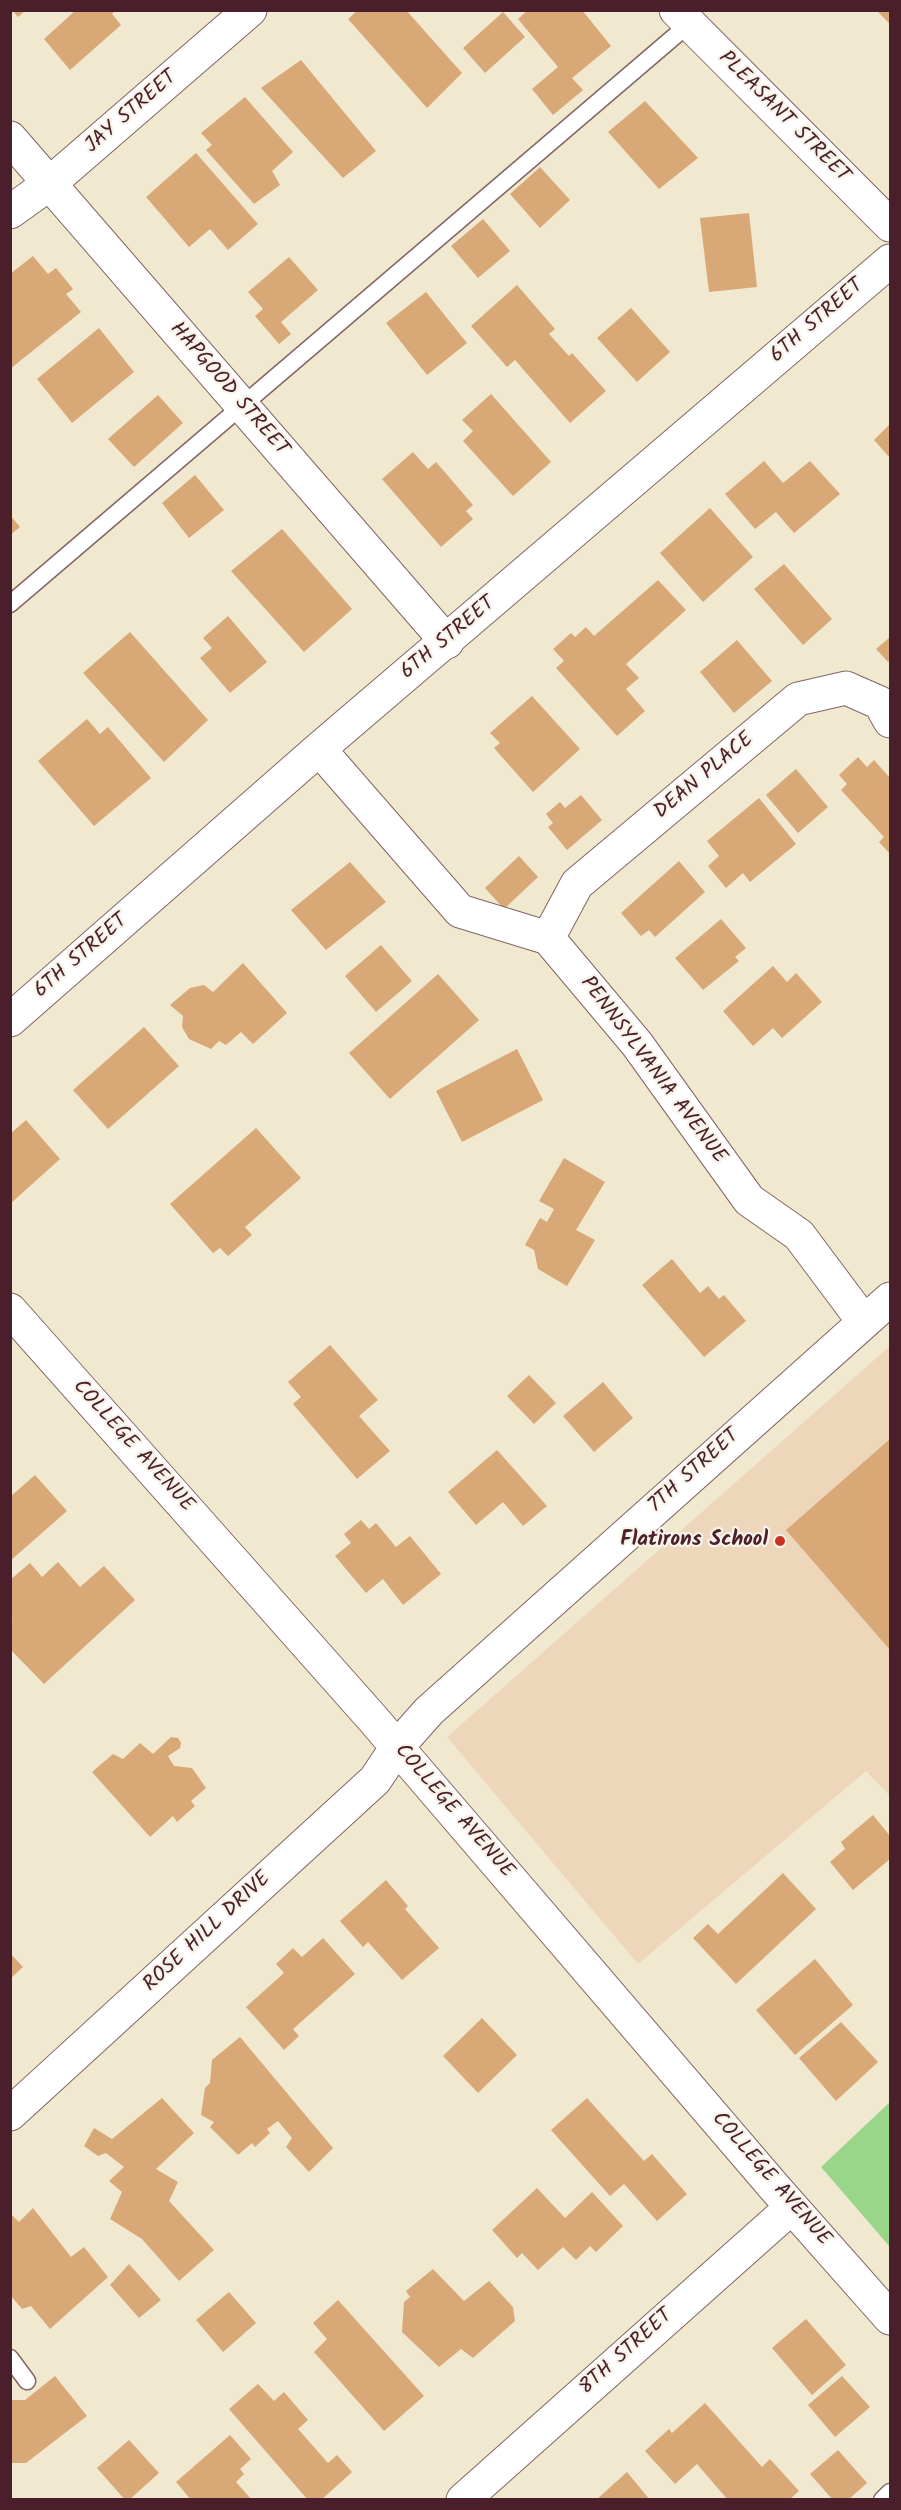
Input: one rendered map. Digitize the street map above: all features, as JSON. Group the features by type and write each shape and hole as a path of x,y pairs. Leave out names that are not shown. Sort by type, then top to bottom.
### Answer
{"street":[{"name":"JAY STREET","path":"10,212 50,184 250,10"},
{"name":"PLEASANT STREET","path":"682,17 891,225"},
{"name":"HAPGOOD STREET","path":"10,138 447,642"},
{"name":"6TH STREET","path":"10,1020 319,749 891,261"},
{"name":"DEAN PLACE","path":"548,938 577,884 798,699 846,688 880,703 891,721"},
{"path":"319,749 460,911 548,938"},
{"name":"PENNSYLVANIA AVENUE","path":"548,938 637,1044 749,1200 799,1235 864,1322"},
{"name":"7TH STREET","path":"397,1747 429,1711 891,1299"},
{"name":"COLLEGE AVENUE","path":"10,1310 397,1747 792,2207 891,2318"},
{"name":"ROSE HILL DRIVE","path":"10,2114 375,1780 397,1747"},
{"name":"8TH STREET","path":"463,2499 792,2207"}],"lane":[{"path":"10,604 242,405 682,17"},
{"path":"10,2358 27,2381"},
{"path":"882,2499 891,2492"}],"shaded area":[{"name":"Flatirons School","path":"890,1346 890,1796 866,1771 638,1964 447,1737"}],"green space":[{"path":"890,2102 890,2247 821,2167"}],"building":[{"path":"12,10 26,10 18,17"},
{"path":"76,10 116,10 112,14 121,25 70,70 44,39"},
{"path":"358,10 406,10 462,73 427,108 348,19"},
{"path":"528,10 582,10 611,46 572,78 583,90 553,115 532,89 558,67 518,19"},
{"path":"876,10 890,10 890,24"},
{"path":"503,12 525,37 485,73 463,48"},
{"path":"301,60 376,151 343,178 261,88"},
{"path":"245,97 293,152 272,171 280,185 254,204 206,150 212,145 201,133"},
{"path":"645,101 698,158 659,189 608,132"},
{"path":"196,153 258,224 228,250 210,229 189,247 146,197"},
{"path":"540,167 570,200 540,228 510,194"},
{"path":"749,213 757,287 709,292 700,218"},
{"path":"483,219 510,251 478,278 451,246"},
{"path":"33,256 48,274 56,268 73,289 66,294 81,312 10,369 10,274"},
{"path":"289,257 318,290 281,322 291,334 279,344 255,316 263,309 248,292"},
{"path":"517,285 555,329 549,334 569,356 572,353 606,391 570,423 515,360 507,367 471,326"},
{"path":"426,292 467,343 427,375 386,323"},
{"path":"631,308 670,352 637,382 597,338"},
{"path":"99,328 134,372 72,423 37,379"},
{"path":"491,394 551,462 513,496 463,441 473,431 462,420"},
{"path":"158,395 183,423 134,467 108,439"},
{"path":"890,424 890,458 874,440"},
{"path":"413,452 428,469 436,462 473,505 466,511 473,519 441,547 382,479"},
{"path":"764,461 783,483 810,461 840,494 794,533 776,512 755,529 725,494"},
{"path":"195,475 224,510 189,538 162,503"},
{"path":"710,508 753,557 703,602 660,553"},
{"path":"10,515 20,527 10,535"},
{"path":"282,529 352,609 304,652 231,571"},
{"path":"784,564 832,619 803,645 754,589"},
{"path":"658,580 686,610 626,664 639,678 626,689 645,711 617,736 556,668 564,661 553,649 571,633 575,637 586,627 594,636"},
{"path":"228,616 267,662 230,693 200,658 212,648 203,638"},
{"path":"130,632 208,720 164,762 83,673"},
{"path":"890,637 890,660 888,662 876,649"},
{"path":"737,640 772,681 734,713 700,672"},
{"path":"532,696 580,749 533,792 494,748 500,743 490,733"},
{"path":"87,719 100,734 108,727 151,778 94,826 38,761"},
{"path":"858,757 867,767 874,760 890,778 890,854 879,842 884,837 841,790 847,784 839,775"},
{"path":"796,769 828,807 798,833 766,795"},
{"path":"581,795 602,820 567,850 548,827 553,823 546,814 560,802 565,808"},
{"path":"759,798 796,844 750,882 743,873 726,888 708,866 719,856 707,841"},
{"path":"519,856 538,877 504,909 485,888"},
{"path":"679,861 705,892 655,937 649,930 641,936 621,913"},
{"path":"350,862 386,902 326,950 291,910"},
{"path":"721,919 746,948 735,957 739,961 703,990 675,958"},
{"path":"381,945 412,981 376,1012 345,976"},
{"path":"243,963 287,1013 253,1044 241,1032 226,1045 219,1041 211,1049 189,1039 182,1027 183,1016 170,1005 190,988 204,985 213,992"},
{"path":"773,966 787,982 796,973 822,1002 782,1038 773,1028 753,1046 723,1011"},
{"path":"438,974 479,1020 390,1099 349,1053"},
{"path":"144,1027 179,1066 108,1129 73,1090"},
{"path":"517,1049 543,1100 462,1142 436,1091"},
{"path":"26,1120 60,1159 10,1204 10,1134"},
{"path":"256,1128 301,1178 245,1227 252,1235 228,1256 220,1248 213,1253 170,1204"},
{"path":"564,1158 605,1182 576,1230 595,1240 567,1286 538,1269 534,1250 525,1245 540,1218 547,1222 554,1209 539,1201"},
{"path":"672,1259 700,1293 708,1286 719,1299 724,1295 746,1321 704,1357 642,1285"},
{"path":"330,1345 378,1400 359,1416 390,1451 357,1479 293,1404 301,1397 288,1382"},
{"path":"529,1375 556,1403 534,1424 507,1396"},
{"path":"603,1382 633,1418 594,1452 563,1416"},
{"path":"890,1439 890,1650 786,1530"},
{"path":"497,1450 547,1506 523,1526 503,1502 476,1525 448,1492"},
{"path":"35,1475 67,1511 10,1561 10,1497"},
{"path":"361,1520 369,1529 376,1523 396,1547 410,1536 441,1574 403,1605 383,1579 366,1593 335,1556 351,1543 344,1534"},
{"path":"58,1562 80,1587 104,1566 135,1600 44,1684 10,1649 10,1623 13,1621 10,1619 10,1580 30,1563 42,1577"},
{"path":"171,1737 178,1738 181,1743 180,1748 168,1756 174,1766 192,1768 206,1788 191,1801 195,1806 177,1822 173,1816 150,1837 92,1772 113,1754 123,1759 140,1743 153,1754"},
{"path":"873,1815 890,1836 890,1859 853,1890 830,1862 845,1849 841,1842"},
{"path":"783,1873 816,1909 736,1984 693,1938 708,1924 718,1934"},
{"path":"386,1880 408,1906 405,1909 439,1948 402,1980 368,1942 363,1947 340,1921"},
{"path":"323,1938 355,1974 293,2029 299,2036 284,2050 246,2007 284,1973 276,1964 293,1948 302,1957"},
{"path":"10,1953 23,1967 10,1979"},
{"path":"815,1959 853,2005 795,2055 756,2010"},
{"path":"482,2018 517,2055 478,2093 443,2056"},
{"path":"841,2022 878,2062 836,2101 799,2058"},
{"path":"240,2037 333,2148 309,2172 286,2147 292,2138 278,2121 267,2129 270,2133 255,2147 252,2143 238,2155 210,2127 214,2122 201,2115 205,2088 210,2083 212,2060"},
{"path":"162,2098 194,2133 156,2169 178,2182 169,2201 214,2250 179,2281 142,2239 110,2219 122,2192 109,2181 124,2167 106,2153 98,2156 84,2146 94,2128 112,2139"},
{"path":"587,2098 644,2161 652,2154 687,2194 657,2221 624,2184 610,2196 551,2130"},
{"path":"537,2188 565,2218 592,2192 623,2226 596,2252 590,2246 576,2260 563,2247 538,2270 522,2253 517,2258 492,2230"},
{"path":"33,2208 71,2257 84,2247 108,2277 50,2329 31,2306 22,2309 10,2295 10,2213 19,2222"},
{"path":"129,2264 161,2300 139,2318 110,2285"},
{"path":"433,2269 464,2301 489,2281 513,2307 515,2321 473,2358 461,2349 439,2367 402,2332 404,2302 410,2297 406,2291"},
{"path":"229,2292 256,2323 223,2352 196,2320"},
{"path":"338,2300 424,2396 384,2431 314,2352 327,2339 313,2323"},
{"path":"806,2319 846,2365 812,2395 772,2348"},
{"path":"55,2376 87,2416 26,2463 10,2463 10,2400 25,2400"},
{"path":"842,2376 870,2407 835,2437 808,2405"},
{"path":"258,2384 274,2401 284,2392 308,2420 298,2429 328,2463 337,2455 352,2472 321,2500 308,2500 229,2409"},
{"path":"705,2403 762,2467 770,2459 799,2491 789,2500 728,2500 697,2464 675,2484 645,2451 669,2429 672,2433"},
{"path":"230,2435 251,2459 240,2469 244,2474 236,2482 252,2500 191,2500 176,2482"},
{"path":"129,2440 159,2473 129,2500 125,2500 97,2468"},
{"path":"838,2450 867,2483 848,2500 833,2500 810,2474"},
{"path":"627,2472 650,2500 596,2500"}],"place":[{"name":"Flatirons School","path":"780,1541"}]}
